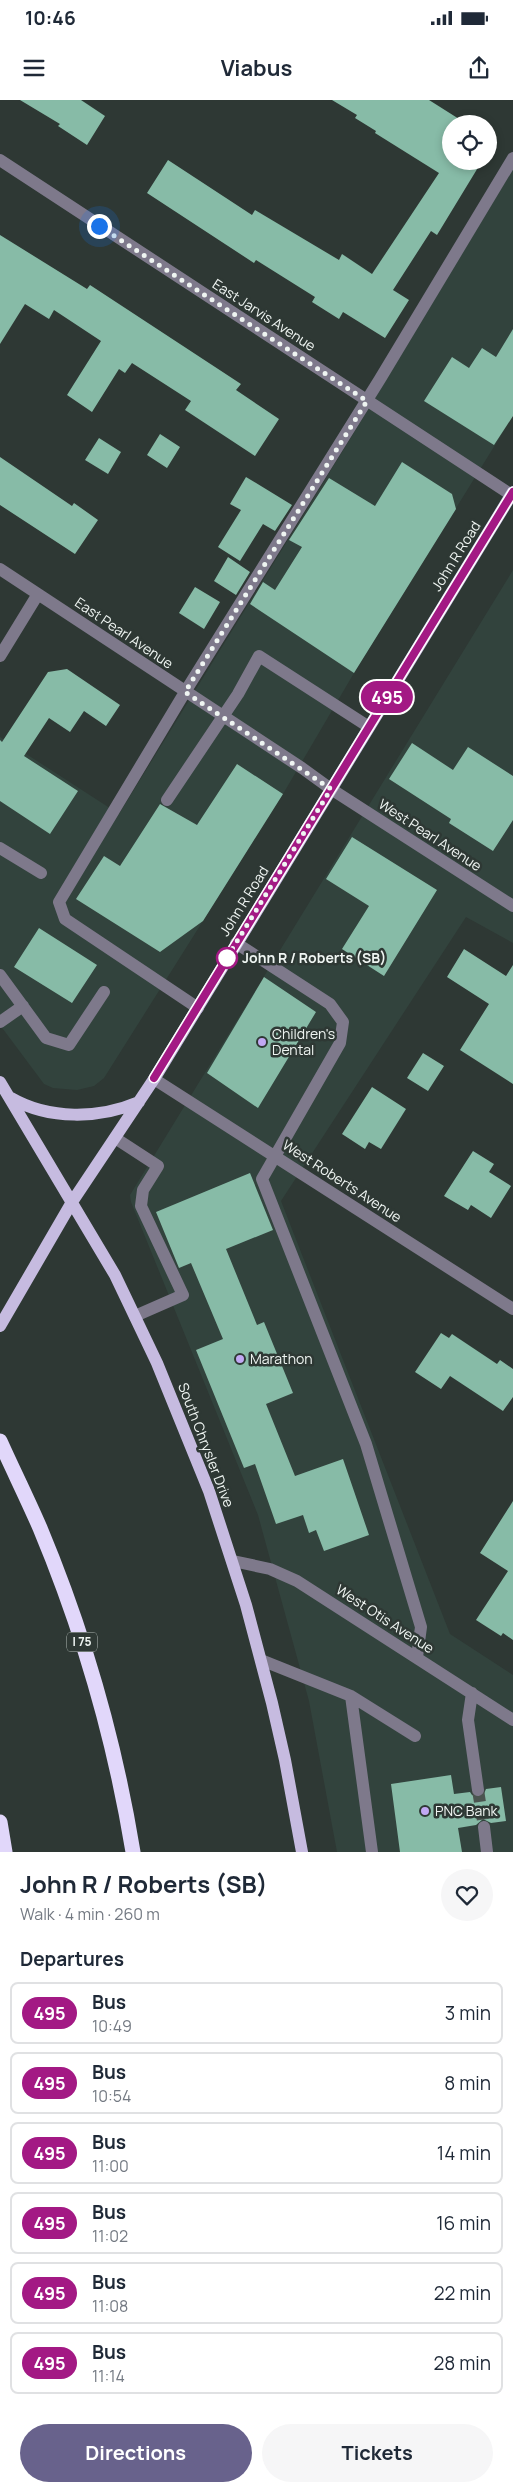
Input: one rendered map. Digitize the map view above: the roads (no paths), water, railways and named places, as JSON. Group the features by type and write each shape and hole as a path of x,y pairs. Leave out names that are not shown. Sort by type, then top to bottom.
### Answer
{"highway":[{"name":"I 75","path":"0,1441 40,1528 82,1643 123,1789 133,1852"},
{"path":"0,1822 5,1852"}],"main road":[{"name":"John R Road","path":"0,1326 72,1202 198,1008 512,494"},
{"name":"South Chrysler Drive","path":"0,1082 115,1275 157,1363 209,1491 233,1561 286,1760 302,1852"},
{"path":"11,1098 22,1105 90,1116 120,1110 138,1102"}],"street":[{"path":"198,1008 65,919 60,902 185,692 367,401 513,158"},
{"name":"East Jarvis Avenue","path":"0,160 512,494"},
{"name":"East Pearl Avenue","path":"0,569 331,789"},
{"path":"0,656 38,594"},
{"path":"167,800 223,717 259,656 369,727"},
{"name":"West Pearl Avenue","path":"331,789 513,906"},
{"path":"0,848 41,873"},
{"path":"236,943 330,1004 344,1022 340,1043 274,1155 262,1179 366,1444 421,1627 417,1657"},
{"path":"0,976 46,1038 69,1045 104,992"},
{"path":"0,1022 23,1006"},
{"name":"West Roberts Avenue","path":"154,1078 513,1309"},
{"path":"115,1138 158,1166 143,1190 140,1206 183,1295 135,1316"},
{"name":"West Otis Avenue","path":"233,1561 270,1568 288,1576 513,1720"},
{"path":"260,1660 351,1696 415,1736"},
{"path":"472,1693 468,1720 478,1790"},
{"path":"351,1696 372,1852"},
{"path":"484,1827 487,1852"}],"tunnel":[{"path":"478,1790 484,1827"}],"place":[{"name":"John R / Roberts (SB)","path":"227,958"},
{"name":"Children's Dental","path":"262,1042"},
{"name":"Marathon","path":"240,1359"},
{"name":"PNC Bank","path":"425,1811"}]}
